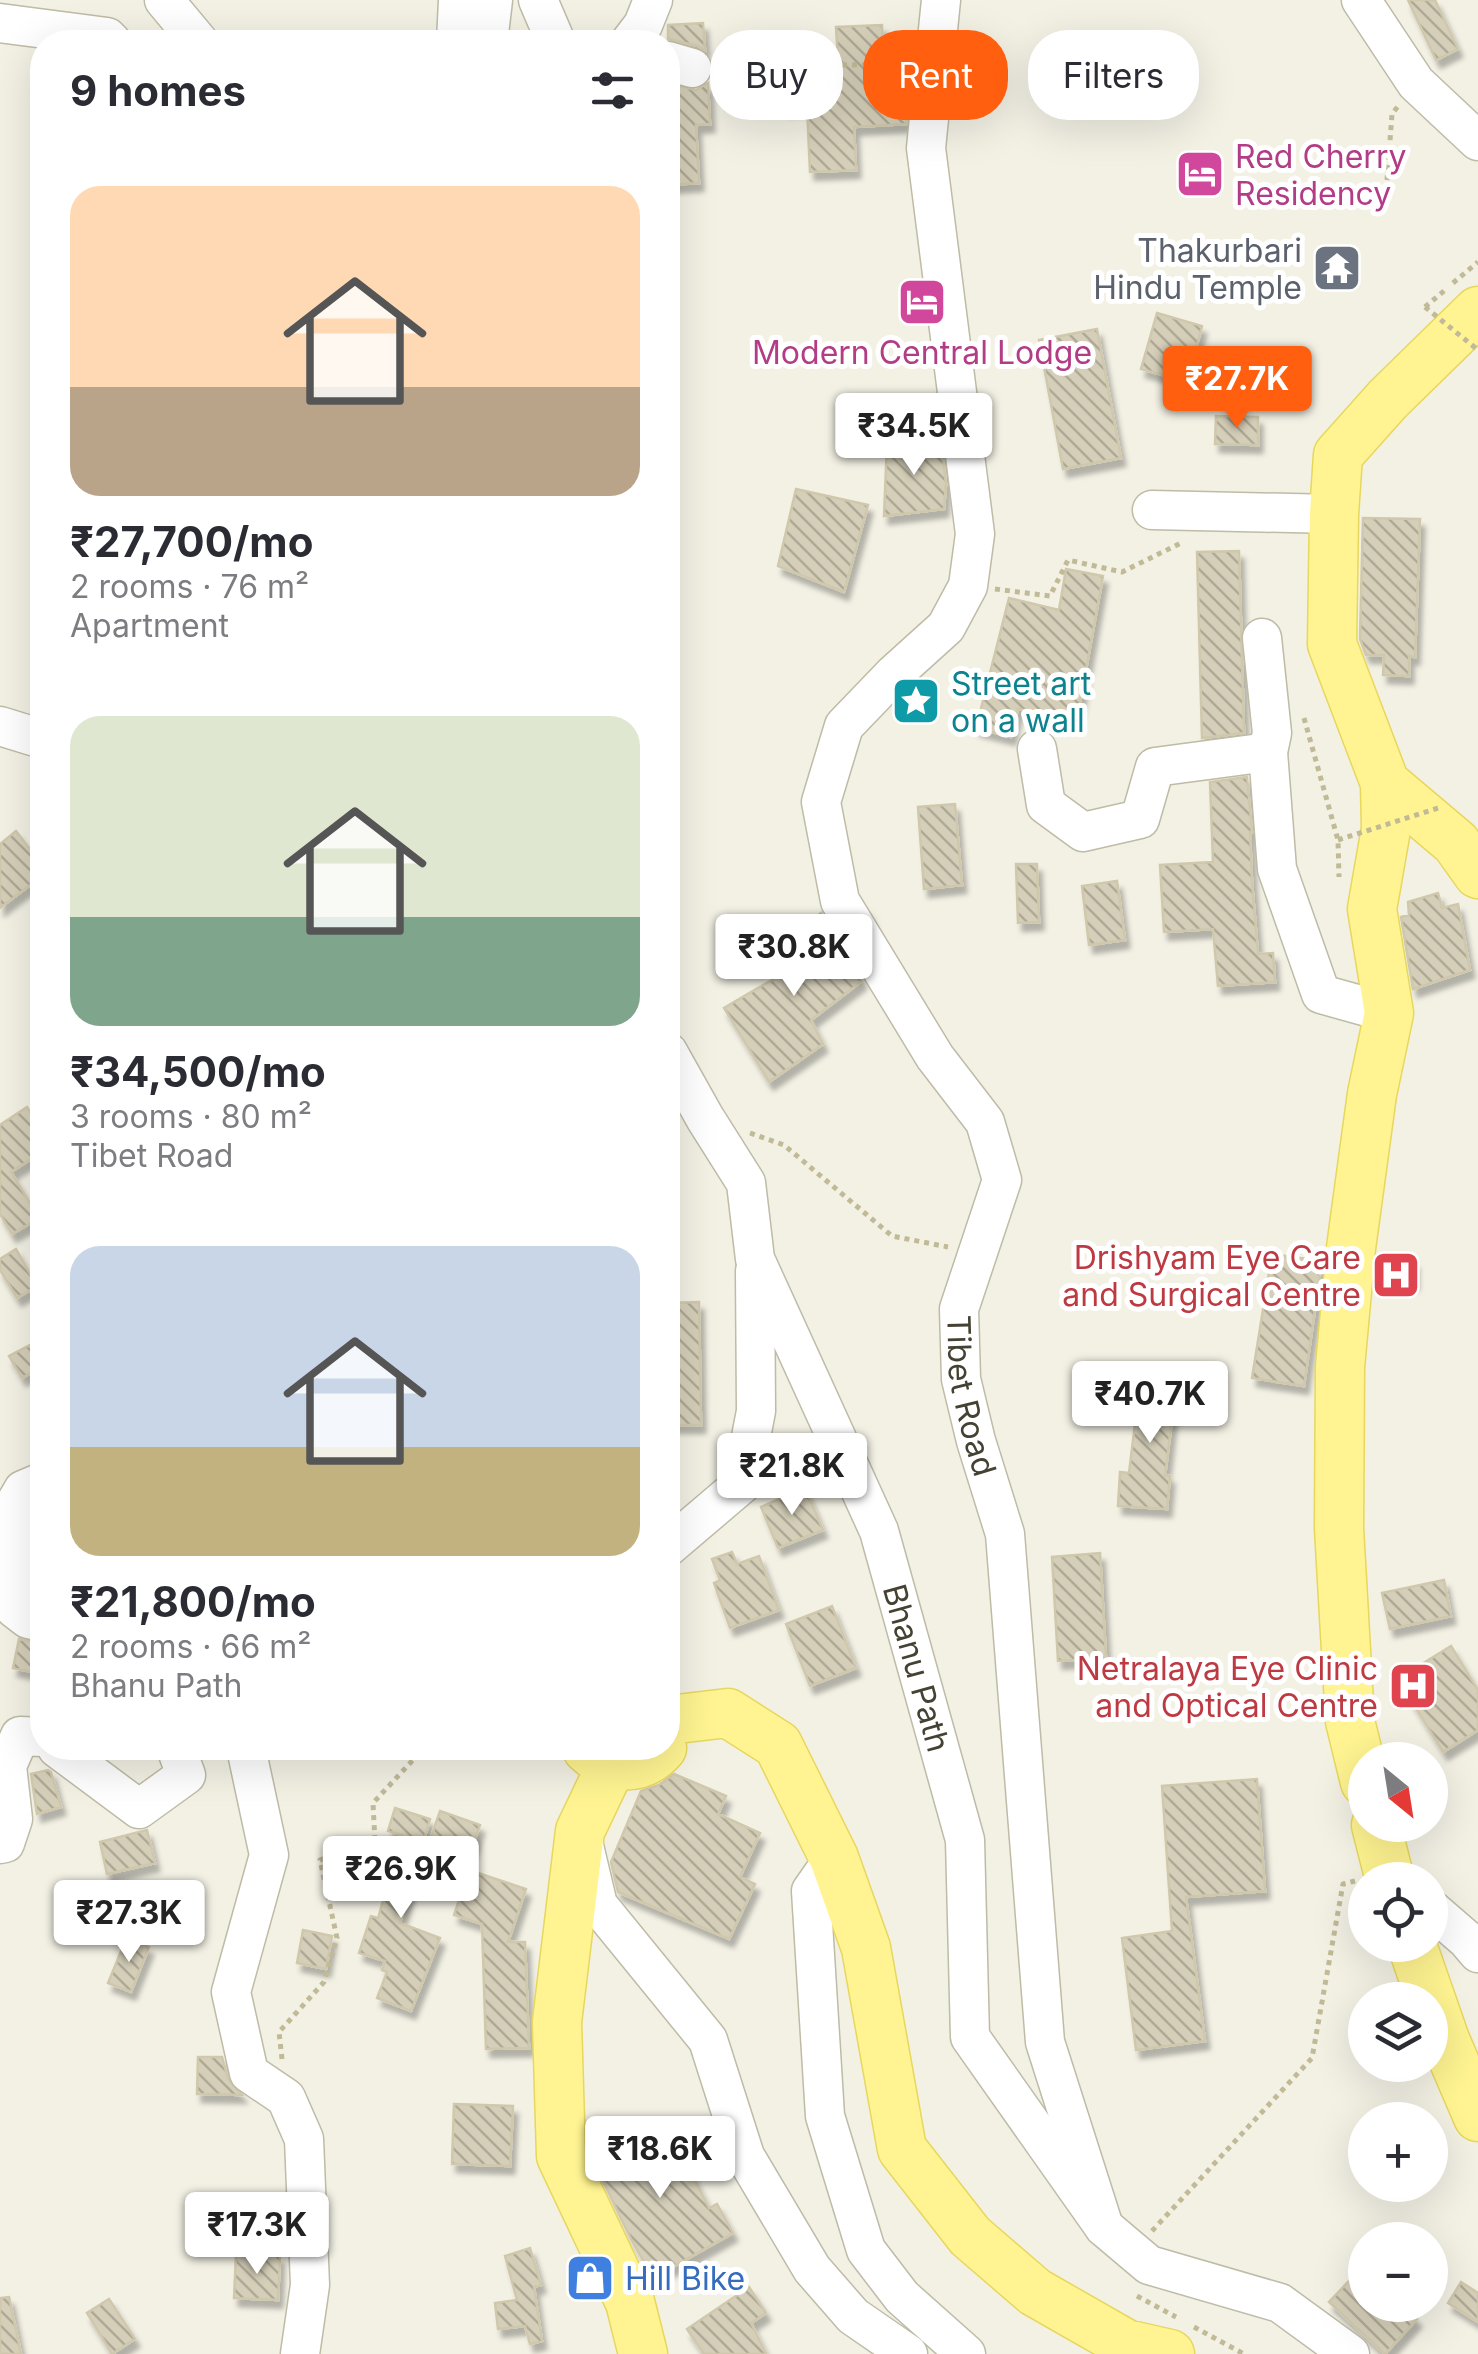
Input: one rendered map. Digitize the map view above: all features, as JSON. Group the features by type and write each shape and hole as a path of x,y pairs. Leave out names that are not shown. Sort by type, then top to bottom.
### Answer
{"main road":[{"path":"1355,1742 1350,1721 1340,1528 1340,1367 1351,1248 1389,1013 1372,909 1386,830 1385,783 1332,644 1338,455 1388,399 1478,311"},
{"path":"1385,783 1456,843 1478,874"},
{"path":"680,1722 728,1713 778,1745 834,1858 866,1948 902,2149 970,2236 1035,2292 1126,2344 1170,2354"},
{"path":"597,1760 580,1831 557,2022 561,2156 630,2302 643,2354"},
{"path":"611,1760 633,1765 645,1760"},
{"path":"1418,1962 1478,2117"}],"street":[{"path":"164,0 189,30"},
{"path":"457,30 458,0"},
{"path":"489,30 493,0"},
{"path":"538,0 551,30"},
{"name":"Tibet Road","path":"938,30 941,0"},
{"path":"1361,0 1416,83 1478,141"},
{"path":"0,2 81,30"},
{"path":"0,23 45,30"},
{"name":"Tibet Road","path":"929,120 926,148 974,534 968,586 946,626 844,726 821,802 840,902 935,1057 984,1122 1002,1180 959,1310 960,1379 1005,1534 1045,2042 1118,2239"},
{"path":"1152,510 1334,514"},
{"path":"1262,638 1272,733 1268,752 1277,870 1321,994 1389,1013"},
{"path":"0,726 30,735"},
{"path":"1036,750 1046,804 1083,832 1140,819 1156,767 1268,752"},
{"name":"Bhanu Path","path":"680,1074 746,1182 756,1259 880,1530 965,1840 970,2038 1118,2239"},
{"path":"680,1537 742,1484 756,1411 756,1259"},
{"path":"30,1487 22,1490 16,1502 16,1609 30,1619"},
{"path":"0,1844 5,1843 13,1819 7,1766 20,1736 30,1736"},
{"path":"73,1760 139,1809 186,1775 180,1760"},
{"path":"249,1760 269,1855 232,1992 250,2073 286,2098 304,2139 310,2285 300,2354"},
{"path":"580,1831 598,1905 708,2040 745,2156 812,2270 853,2316 908,2354"},
{"path":"834,1858 811,1891 826,2116 866,2250 902,2297 966,2354"},
{"path":"1448,1924 1478,1952"},
{"path":"1118,2239 1148,2265 1280,2303 1350,2354"},
{"path":"853,2316 866,2250"}],"path":[{"path":"680,64 863,63"},
{"path":"1386,180 1392,114 1416,83"},
{"path":"1425,307 1478,350"},
{"path":"968,586 1050,596 1068,560 1122,572 1194,536"},
{"path":"1302,713 1338,840 1340,894"},
{"path":"1338,840 1438,808"},
{"path":"704,1118 784,1145 892,1236 952,1248 976,1260"},
{"path":"286,2098 279,2032 324,1982 337,1938 320,1860 375,1842 374,1803 413,1760"},
{"path":"1244,2354 1130,2292 1118,2239 1312,2058 1344,1884 1348,1883"}],"building":[{"path":"1408,0 1435,0 1458,49 1436,60"},
{"path":"703,23 705,50 680,42 680,30 668,30 668,25"},
{"path":"882,25 882,30 863,30 863,120 906,120 906,124 854,127 856,170 810,172 808,120 843,120 843,30 836,27"},
{"path":"708,83 710,124 696,125 699,183 680,184 680,87 696,90"},
{"path":"1157,313 1202,326 1187,382 1141,369"},
{"path":"1097,329 1121,458 1063,469 1039,340"},
{"path":"1216,416 1258,417 1258,445 1215,444"},
{"path":"941,441 946,484 944,509 884,516 887,443"},
{"path":"796,489 868,505 844,592 778,566"},
{"path":"1363,518 1420,519 1415,657 1409,656 1409,676 1383,675 1384,655 1366,655 1360,639"},
{"path":"1239,551 1244,733 1202,738 1197,552"},
{"path":"1066,569 1103,576 1077,719 1018,709 1011,737 976,728 1009,598 1059,610"},
{"path":"1247,777 1258,954 1273,953 1275,982 1218,986 1213,929 1164,932 1160,865 1213,862 1210,782"},
{"path":"955,804 962,885 924,889 918,807"},
{"path":"16,831 30,849 30,885 0,908 0,844"},
{"path":"1016,864 1037,864 1039,922 1018,923"},
{"path":"1117,881 1125,940 1089,945 1082,886"},
{"path":"1438,893 1442,908 1458,904 1470,970 1413,989 1401,917 1409,915 1408,902"},
{"path":"821,913 862,981 811,1020 823,1044 769,1082 724,1008 787,971 775,952"},
{"path":"27,1107 30,1112 30,1160 11,1172 30,1203 30,1223 12,1234 0,1214 0,1125"},
{"path":"16,1249 30,1274 30,1290 17,1298 0,1270 0,1259"},
{"path":"1272,1254 1322,1261 1304,1386 1252,1378"},
{"path":"1379,1261 1414,1261 1414,1282 1379,1283"},
{"path":"699,1302 701,1425 680,1425 680,1303"},
{"path":"30,1345 30,1373 22,1378 9,1356"},
{"path":"1141,1375 1177,1379 1165,1476 1170,1476 1167,1509 1118,1506 1120,1472 1129,1473"},
{"path":"805,1488 823,1530 778,1548 761,1507"},
{"path":"732,1552 737,1564 759,1556 779,1610 730,1628 714,1583 720,1580 712,1559"},
{"path":"1100,1553 1106,1658 1058,1661 1052,1557"},
{"path":"1444,1580 1451,1616 1390,1629 1382,1593"},
{"path":"832,1606 856,1668 810,1686 786,1624"},
{"path":"19,1639 30,1641 30,1672 13,1668"},
{"path":"1451,1646 1478,1690 1478,1730 1448,1749 1448,1742 1437,1742 1398,1679"},
{"path":"48,1770 61,1807 37,1814 31,1774"},
{"path":"674,1774 726,1796 718,1814 760,1833 740,1877 755,1884 729,1939 618,1892 611,1862 641,1791"},
{"path":"1257,1779 1265,1891 1186,1897 1205,2041 1136,2050 1122,1938 1172,1931 1162,1786"},
{"path":"395,1808 430,1819 400,1923 440,1938 411,2011 377,1998 387,1972 382,1970 385,1961 359,1953 371,1916 378,1918 402,1835 388,1831"},
{"path":"440,1811 480,1825 471,1851 431,1837"},
{"path":"147,1830 155,1863 107,1874 100,1842"},
{"path":"469,1870 526,1889 508,1942 525,1942 529,2048 486,2049 482,1924 454,1915"},
{"path":"303,1930 332,1936 326,1969 297,1963"},
{"path":"126,1939 149,1947 131,1992 108,1983"},
{"path":"198,2057 222,2057 228,2079 242,2095 197,2094"},
{"path":"454,2104 513,2106 510,2166 452,2164"},
{"path":"666,2123 709,2208 717,2204 733,2233 653,2278 593,2160"},
{"path":"530,2248 541,2285 534,2287 542,2341 530,2344 525,2326 498,2329 495,2303 517,2300 505,2256"},
{"path":"236,2254 280,2256 278,2300 234,2298"},
{"path":"1348,2282 1348,2320 1329,2302"},
{"path":"1461,2282 1478,2293 1478,2322 1448,2303"},
{"path":"749,2287 766,2313 751,2323 766,2354 704,2354 687,2329"},
{"path":"9,2297 21,2354 0,2354 0,2298"},
{"path":"109,2299 135,2339 112,2354 87,2313"},
{"path":"1351,2322 1414,2322 1385,2354"}],"place":[{"name":"Red Cherry Residency","path":"1200,174"},
{"name":"Thakurbari Hindu Temple","path":"1337,268"},
{"name":"Modern Central Lodge","path":"922,302"},
{"name":"Street art on a wall","path":"916,701"},
{"name":"Drishyam Eye Care and Surgical Centre","path":"1396,1275"},
{"name":"Netralaya Eye Clinic and Optical Centre","path":"1413,1686"},
{"name":"Hill Bike","path":"590,2278"}]}
